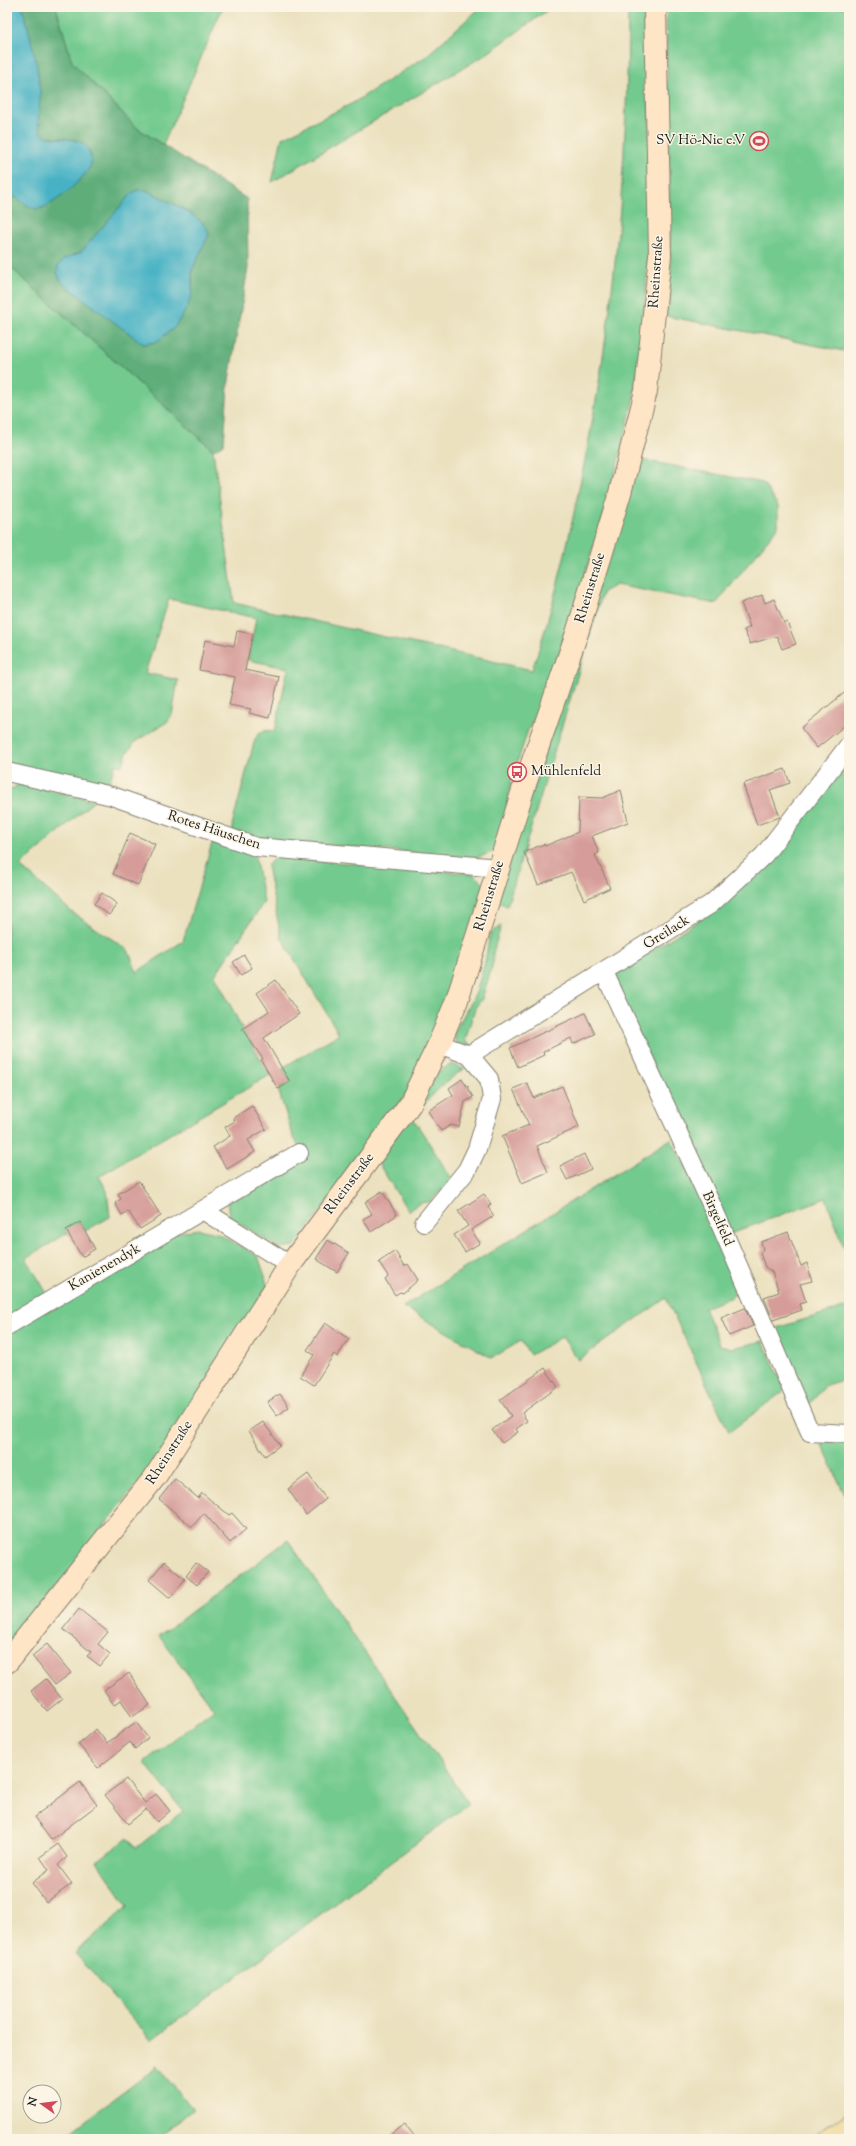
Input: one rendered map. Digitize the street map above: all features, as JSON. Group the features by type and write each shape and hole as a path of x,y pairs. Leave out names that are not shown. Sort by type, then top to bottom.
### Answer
{"main road":[{"name":"Rheinstraße","path":"7,1662 155,1477 290,1265 410,1104 439,1044 472,955 524,787 577,633 620,493 646,391 660,255 655,7"}],"street":[{"name":"Greilack","path":"469,1055 711,904 764,855 849,745"},
{"name":"Rotes Häuschen","path":"7,772 112,796 256,847 499,868"},
{"name":"Birgelfeld","path":"604,972 718,1219 810,1432 849,1434"},
{"path":"424,1223 467,1170 477,1149 492,1099 489,1079 469,1055 439,1044"},
{"name":"Kanienendyk","path":"7,1326 299,1153"},
{"path":"204,1210 290,1265"}],"green space":[{"path":"22,7 56,7 72,62 137,128 247,199 248,268 228,386 224,444 213,450 7,264 7,192 12,194 91,156 86,147 77,140 45,136 40,131 38,119 40,91","holes":["146,190 192,215 206,227 209,234 192,270 192,294 174,328 156,342 143,344 64,259 81,252"]},
{"path":"56,7 223,7 163,145 137,128 72,62"},
{"path":"481,7 552,7 485,55 272,182 282,138 353,103 425,57"},
{"path":"628,7 647,7 651,209 643,331 633,402 607,505 545,696 528,730 511,782 505,820 496,851 476,858 278,841 233,831 232,825 255,739 264,731 275,731 288,668 248,660 256,618 169,599 145,673 178,680 172,715 167,722 136,741 127,753 122,766 115,765 107,789 7,763 7,264 213,450 234,603 532,670 546,626 563,560 601,373 616,252 621,191 625,130"},
{"name":"SV Hö-Nie e.V","path":"666,7 849,7 849,352 666,316 671,274"},
{"path":"642,460 763,483 778,506 778,527 716,604 616,585 603,592 507,906 497,901 635,467"},
{"path":"849,756 849,1261 826,1198 730,1234 612,977 717,908"},
{"path":"21,783 94,801 20,866 73,913 128,950 137,972 183,941 212,843 254,852 264,902 215,975 242,1028 270,1075 99,1176 107,1191 110,1217 85,1231 80,1222 66,1230 68,1233 26,1258 49,1297 7,1321 7,792"},
{"path":"275,857 474,874 485,885 448,1002 406,1094 295,1246 279,1248 229,1217 227,1200 304,1155 293,1136 278,1089 291,1082 282,1068 339,1034 281,937 267,866"},
{"path":"501,926 493,953 493,963 482,999 475,1008 465,1041 473,1046 456,1044 454,1033 476,993 485,962 490,933"},
{"path":"452,1064 464,1069 436,1091 413,1118 452,1179 430,1202 420,1203 408,1211 378,1163 437,1072"},
{"path":"671,1139 689,1173 740,1288 732,1297 704,1308 720,1345 732,1348 763,1341 785,1390 729,1432 666,1298 578,1360 562,1337 530,1355 521,1341 492,1358 403,1307"},
{"path":"198,1229 217,1233 258,1256 268,1285 159,1456 7,1650 7,1330 168,1234"},
{"path":"849,1306 849,1378 826,1385 806,1408 770,1330"},
{"path":"826,1439 849,1440 849,1504 822,1445"},
{"path":"288,1540 469,1804 151,2040 75,1953 128,1906 97,1861 128,1838 136,1848 183,1811 144,1762 214,1709 159,1636"},
{"path":"157,2067 193,2109 157,2139 61,2139"}],"sand":[{"path":"849,2110 849,2139 810,2139"}],"water":[{"path":"7,7 22,7 28,27 36,60 39,81 40,96 38,120 40,130 43,134 48,136 70,139 84,144 88,149 91,158 91,164 88,170 76,184 50,204 36,209 7,192"},
{"path":"137,190 146,190 192,215 206,227 209,234 192,270 192,294 187,308 174,328 156,342 143,344 61,282 57,273 58,266 64,259 81,252 130,195"}],"building":[{"path":"762,595 765,603 774,599 784,623 787,622 796,644 782,649 777,636 750,644 744,630 750,627 741,603"},
{"path":"237,631 253,634 245,670 279,677 270,718 249,713 251,709 229,705 235,677 199,670 205,640 234,646"},
{"path":"849,689 849,722 817,748 801,728"},
{"path":"785,769 790,783 770,790 780,817 757,825 743,784"},
{"path":"621,790 628,822 592,836 599,853 595,855 610,888 584,900 571,872 538,885 524,852 544,844 545,846 578,832 579,797 602,798"},
{"path":"130,833 155,844 138,885 113,874"},
{"path":"102,893 117,904 109,915 94,904"},
{"path":"244,955 252,968 241,975 233,962"},
{"path":"276,980 299,1014 264,1038 290,1082 278,1089 261,1060 263,1059 242,1029 269,1011 257,993"},
{"path":"585,1013 595,1034 573,1044 571,1038 543,1052 544,1055 518,1067 510,1048"},
{"path":"462,1079 467,1087 468,1086 468,1089 473,1097 465,1102 459,1127 451,1125 441,1131 428,1111 453,1095 449,1088"},
{"path":"527,1083 534,1098 562,1086 579,1127 537,1146 548,1172 522,1183 502,1136 529,1125 513,1089"},
{"path":"252,1106 266,1129 248,1140 255,1152 227,1169 213,1147 230,1136 225,1127 235,1121 233,1118"},
{"path":"584,1154 591,1169 567,1180 560,1166"},
{"path":"139,1181 161,1216 140,1229 128,1211 122,1215 115,1203 121,1199 118,1194"},
{"path":"382,1191 397,1215 371,1232 363,1219 372,1214 365,1202"},
{"path":"484,1194 491,1204 488,1207 494,1216 471,1230 480,1243 465,1252 454,1235 468,1226 458,1211"},
{"path":"80,1222 95,1249 82,1257 66,1230"},
{"path":"788,1232 801,1266 807,1263 812,1281 800,1284 806,1302 800,1304 802,1310 773,1320 764,1297 779,1292 772,1272 765,1267 760,1253 763,1249 761,1242"},
{"path":"328,1240 349,1253 337,1272 316,1259"},
{"path":"395,1251 404,1266 408,1264 418,1280 403,1293 400,1292 395,1295 385,1279 388,1276 379,1262"},
{"path":"745,1308 753,1326 729,1336 721,1318"},
{"path":"325,1323 349,1339 337,1357 334,1354 314,1385 300,1376 314,1355 307,1350"},
{"path":"545,1368 558,1387 522,1413 527,1421 516,1429 518,1432 502,1443 492,1430 511,1416 500,1400"},
{"path":"280,1394 289,1407 277,1416 267,1402"},
{"path":"263,1422 280,1445 265,1456 249,1431"},
{"path":"308,1474 326,1499 306,1515 288,1489"},
{"path":"175,1479 198,1498 202,1493 229,1515 232,1513 246,1529 230,1543 204,1513 192,1527 159,1499"},
{"path":"164,1562 185,1579 170,1598 149,1580"},
{"path":"196,1563 208,1572 197,1585 186,1576"},
{"path":"79,1609 108,1632 98,1644 110,1654 100,1666 87,1656 91,1652 63,1629"},
{"path":"47,1644 71,1673 55,1685 32,1656"},
{"path":"129,1673 150,1705 132,1717 121,1700 114,1705 104,1690"},
{"path":"46,1679 62,1699 47,1711 31,1691"},
{"path":"136,1722 148,1738 135,1749 130,1742 98,1768 78,1744 96,1729 107,1743"},
{"path":"126,1779 145,1803 156,1794 170,1811 157,1822 146,1809 128,1824 105,1795"},
{"path":"80,1782 97,1805 51,1840 34,1817"},
{"path":"58,1844 67,1857 58,1865 72,1884 46,1902 32,1883 49,1870 40,1857"},
{"path":"404,2124 416,2139 385,2139"}],"place":[{"name":"SV Hö-Nie e.V","path":"759,141"},
{"name":"Mühlenfeld","path":"517,772"}]}
